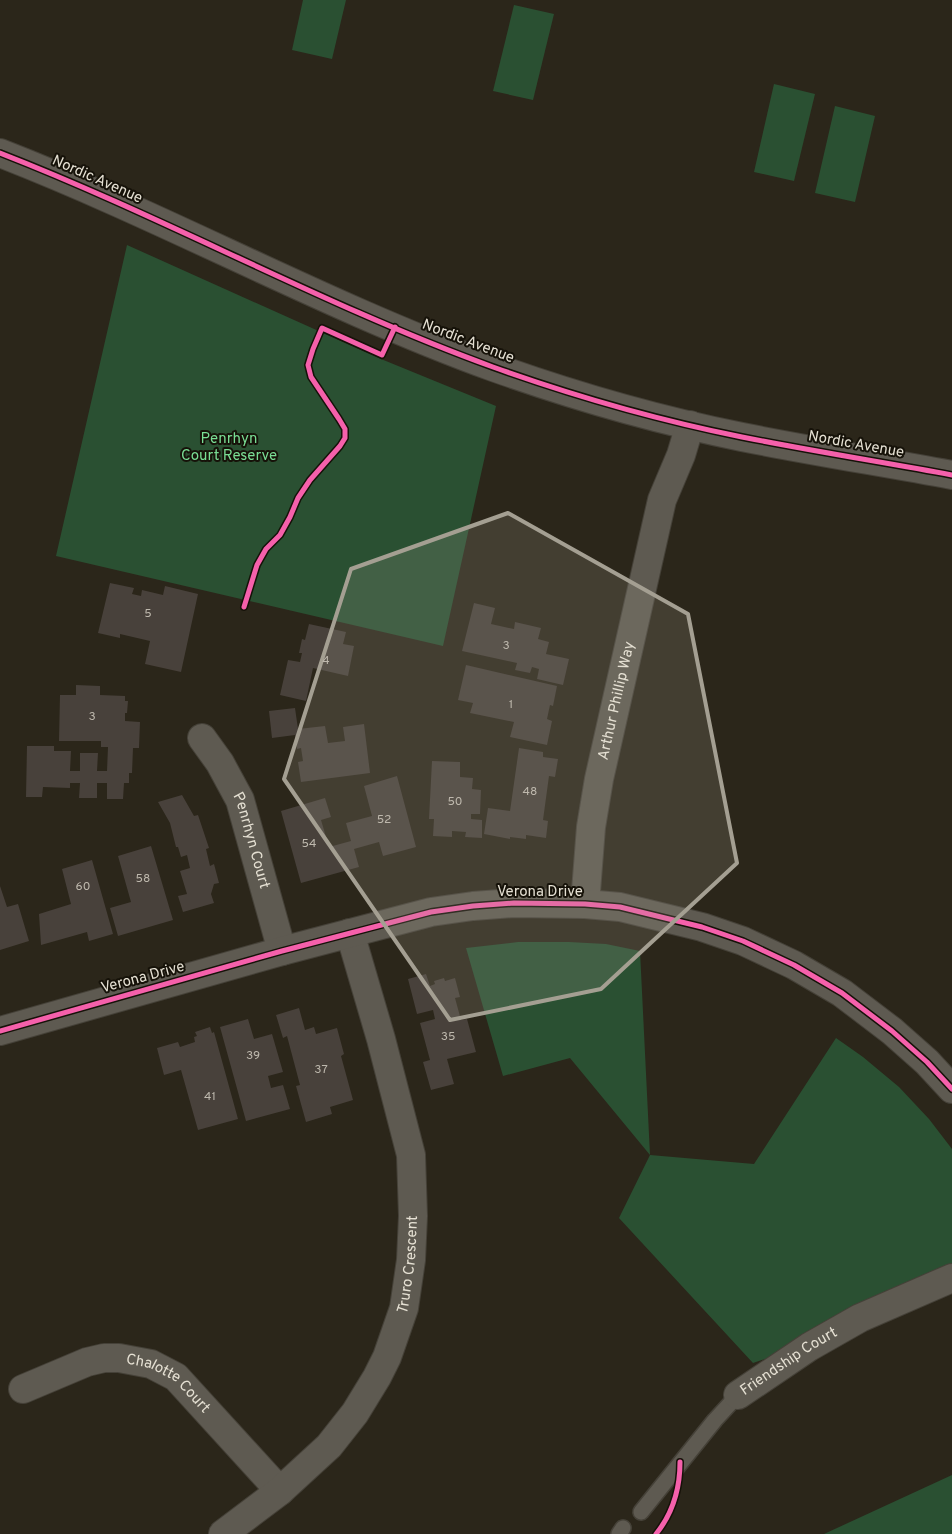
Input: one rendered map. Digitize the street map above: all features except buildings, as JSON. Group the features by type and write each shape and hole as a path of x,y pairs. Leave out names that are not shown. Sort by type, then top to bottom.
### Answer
{"street":[{"name":"Nordic Avenue","path":"0,153 60,176 320,294 436,344 492,367 548,386 741,437 952,475"},
{"name":"Arthur Phillip Way","path":"585,904 591,827 599,779 662,500 664,452 679,422"},
{"name":"Penrhyn Court","path":"202,738 220,763 240,800 282,951"},
{"name":"Verona Drive","path":"0,1031 350,932 431,912 514,903 585,904 620,907 702,927 743,941 794,965 842,993 892,1030 927,1062 952,1089"},
{"name":"Truro Crescent","path":"223,1534 280,1491 329,1446 355,1413 377,1377 387,1356 404,1308 411,1260 413,1216 410,1154 381,1039 350,932"},
{"name":"Friendship Court","path":"738,1395 809,1347 860,1318 952,1278"},
{"name":"Chalotte Court","path":"24,1389 87,1362 104,1358 119,1358 151,1364 176,1377 280,1491"}],"lane":[{"name":"Friendship Court","path":"641,1512 714,1420 738,1395"}],"highlighted area":[{"path":"508,513 688,614 737,863 601,989 450,1020 284,779 351,569"}],"green space":[{"path":"303,0 346,0 332,59 292,50"},
{"path":"514,5 554,14 533,100 493,91"},
{"path":"774,84 815,94 794,181 754,172"},
{"path":"835,106 875,116 855,202 815,193"},
{"name":"Penrhyn Court Reserve","path":"127,245 381,359 496,406 443,646 56,556"},
{"path":"518,942 606,944 640,951 650,1155 570,1058 503,1076 466,948"},
{"path":"836,1038 863,1057 899,1087 929,1119 952,1149 952,1265 768,1358 753,1363 619,1218 650,1155 754,1164"},
{"path":"952,1475 952,1534 824,1534"}],"cycle path":[{"path":"0,153 124,205 369,317 430,343 524,378 679,423 794,447 952,475"},
{"path":"244,607 257,565 266,549 280,535 298,498 310,480 345,438 345,429 311,377 308,365 322,328 382,355 395,327"},
{"path":"0,1031 282,951 431,912 514,903 585,904 620,907 702,927 743,941 794,965 842,993 892,1031 927,1062 952,1089"},
{"path":"656,1534 671,1509 679,1482 680,1462"}]}
